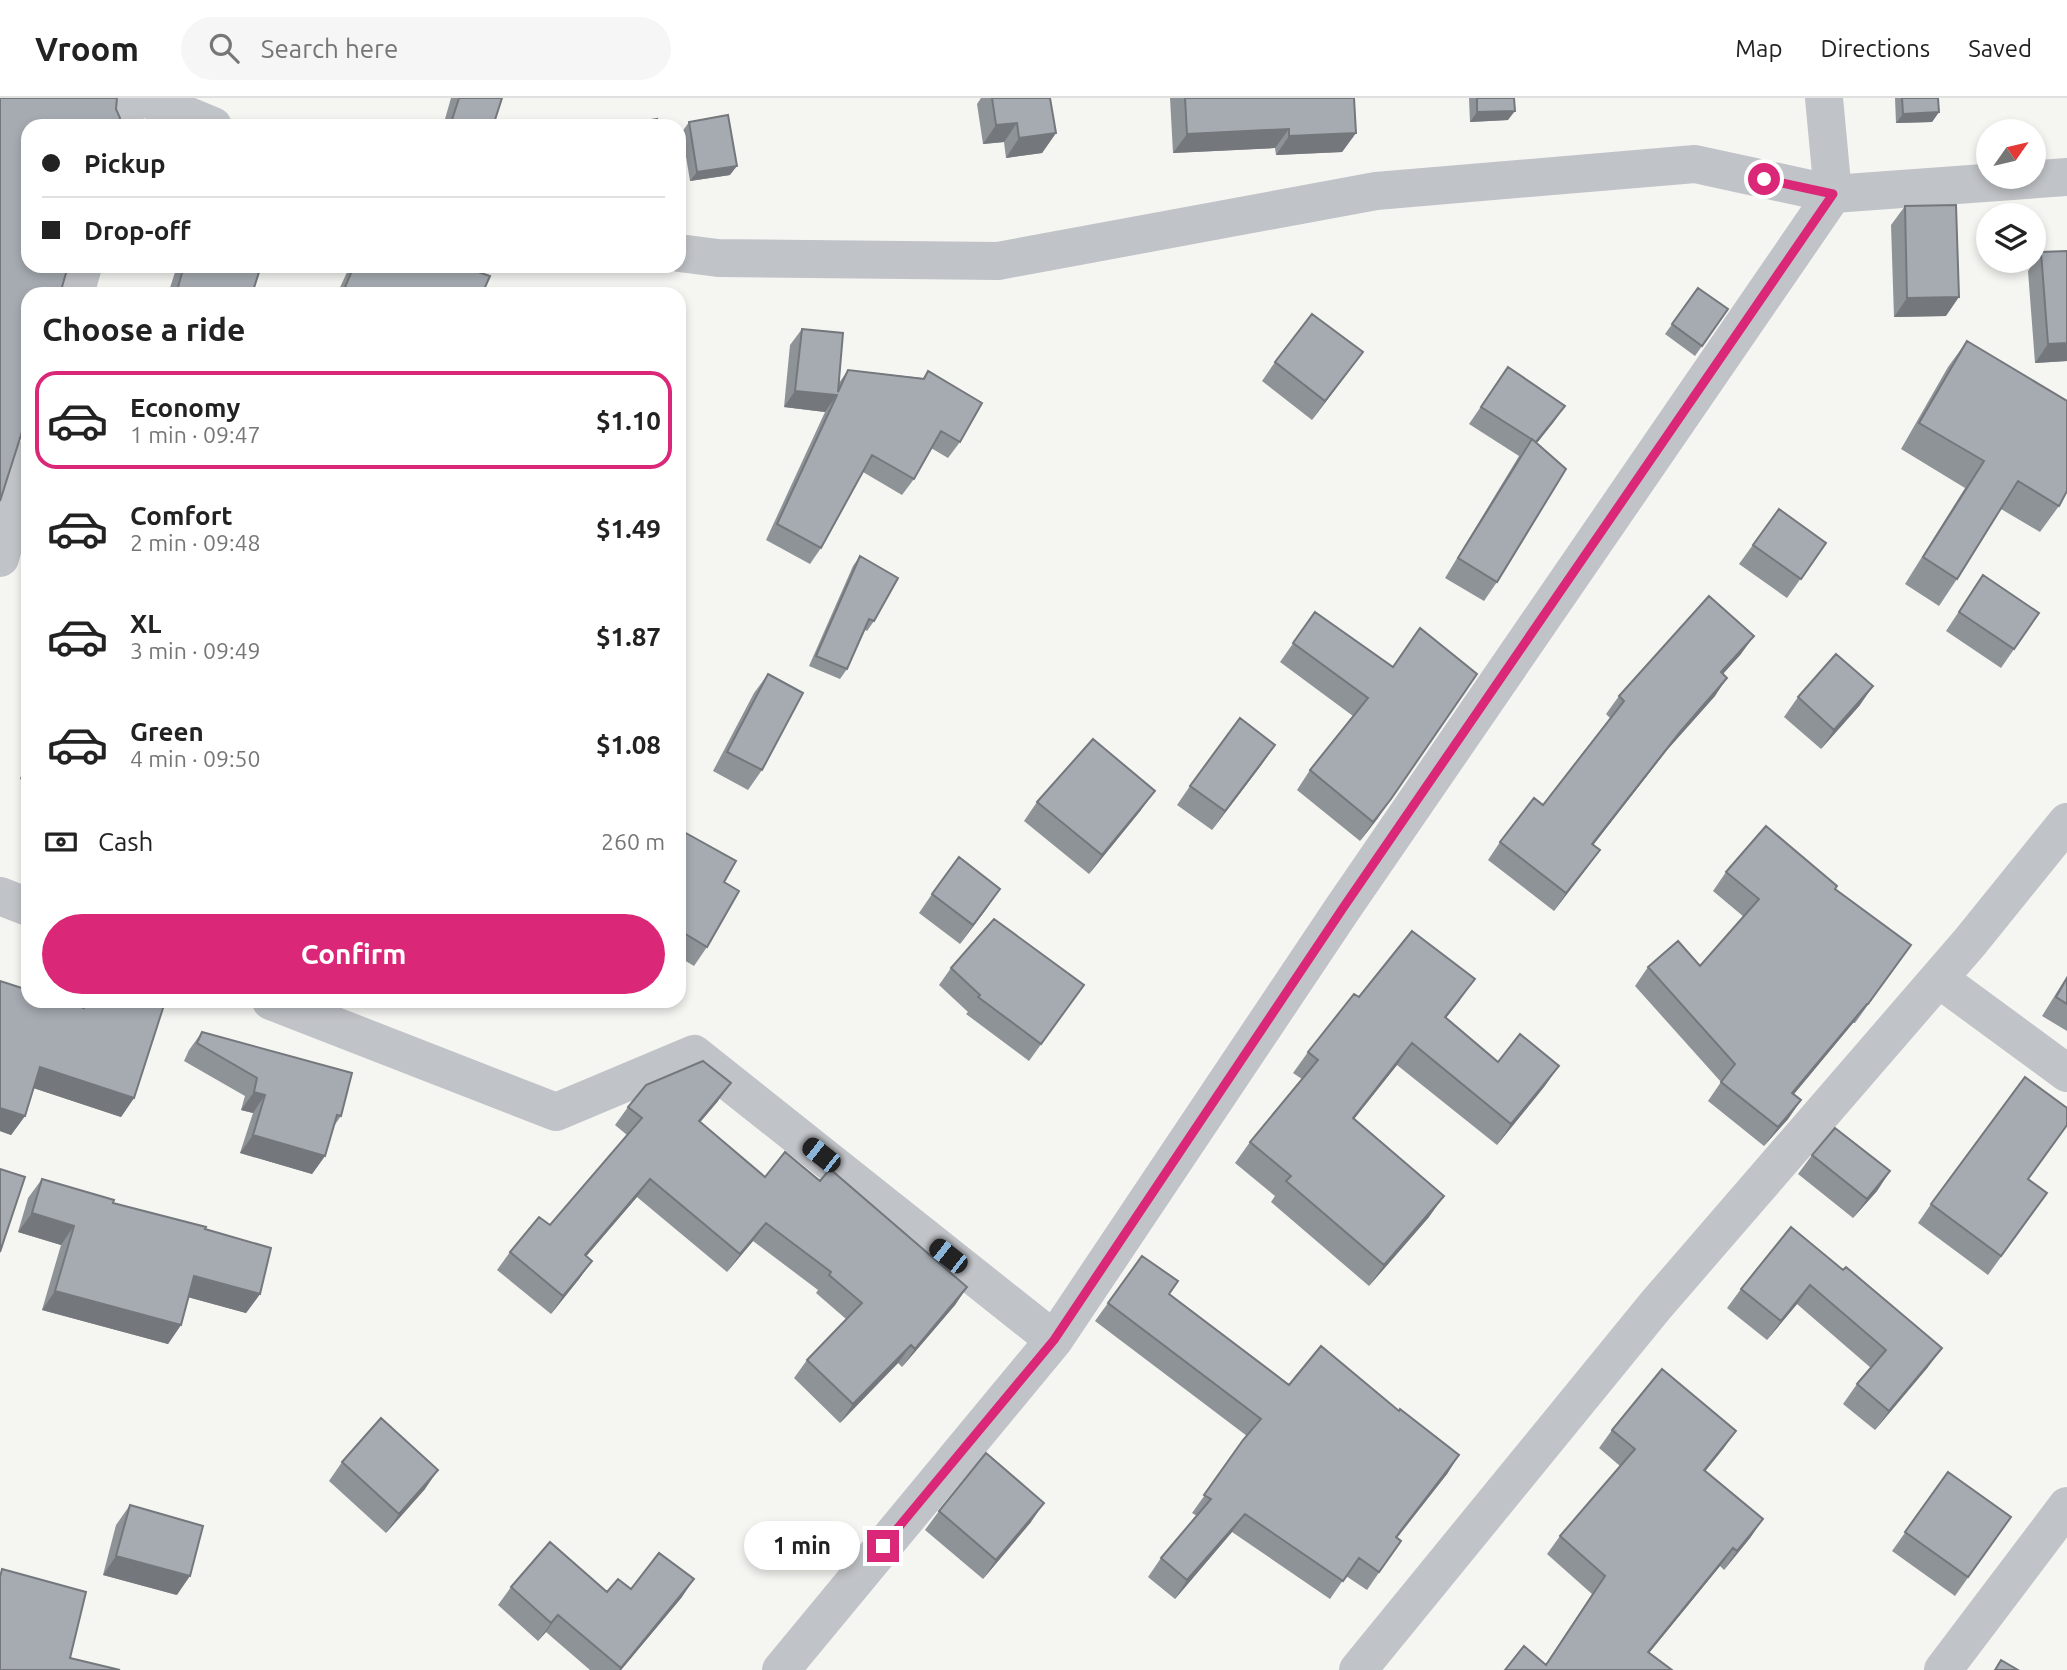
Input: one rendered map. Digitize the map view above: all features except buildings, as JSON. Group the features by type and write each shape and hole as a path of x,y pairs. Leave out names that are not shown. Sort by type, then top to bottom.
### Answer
{"street":[{"path":"124,119 130,98"},
{"path":"145,98 196,119"},
{"path":"781,1670 1054,1340 1343,908 1833,194 1824,98"},
{"path":"686,254 718,258 998,261 1376,191 1695,164 1833,194 2067,177"},
{"path":"0,558 21,484"},
{"path":"1358,1670 1656,1305 1939,979 2067,822"},
{"path":"0,896 21,904"},
{"path":"1939,979 2067,1073"},
{"path":"289,1008 556,1112 694,1054 1054,1340"},
{"path":"1943,1670 2067,1506"}],"route":[{"path":"883,1546 1054,1340 1343,908 1833,194 1764,179"}]}
